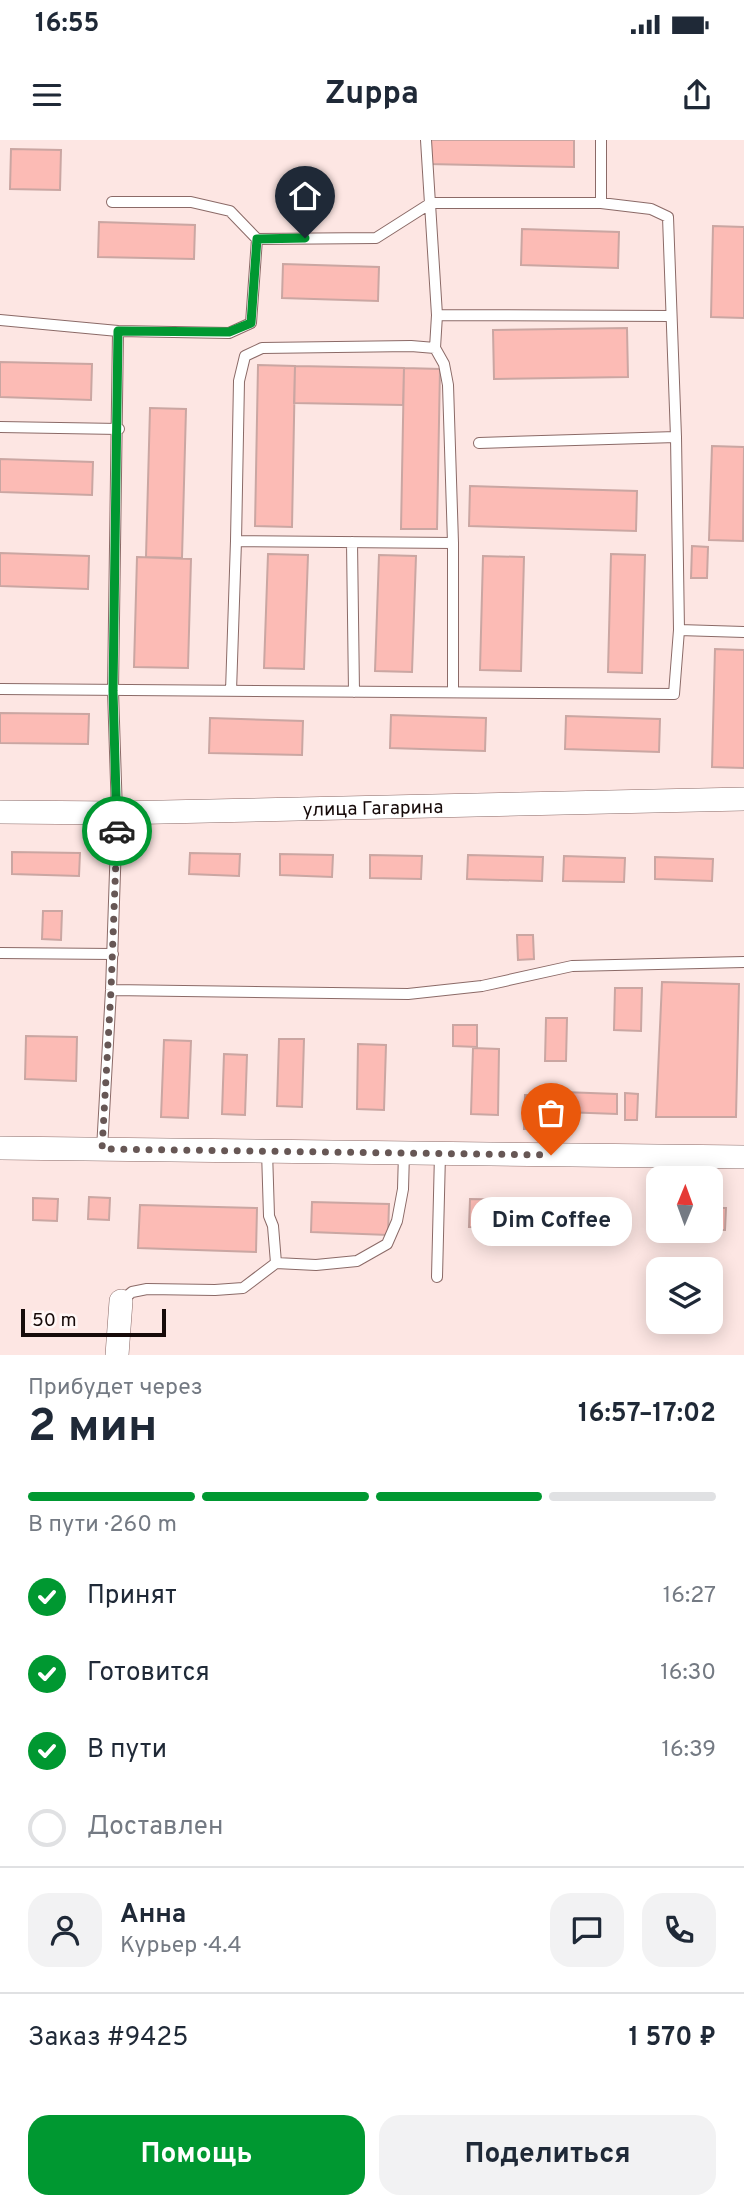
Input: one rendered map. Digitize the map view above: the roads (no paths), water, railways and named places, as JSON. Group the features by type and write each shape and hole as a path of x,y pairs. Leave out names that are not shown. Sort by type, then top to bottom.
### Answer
{"street":[{"name":"улица Гагарина","path":"0,812 117,813 744,799"},
{"path":"0,1148 744,1157"},
{"path":"117,1355 121,1301"}],"lane":[{"path":"426,140 437,316 435,348 444,364 448,385 453,543 453,692"},
{"path":"601,140 601,203"},
{"path":"0,689 674,694 679,630 676,437 668,217 652,209 601,203 431,203 376,238 257,239 230,211 191,202 112,202"},
{"path":"0,320 118,331 229,332 251,323 257,239"},
{"path":"437,316 671,316"},
{"path":"102,1149 113,954 117,813 113,691 118,331"},
{"path":"230,691 239,381 245,356 262,348 435,348"},
{"path":"0,427 118,429"},
{"path":"479,443 676,437"},
{"path":"236,541 453,543"},
{"path":"352,542 354,692"},
{"path":"679,630 744,632"},
{"path":"0,953 113,954"},
{"path":"111,990 408,994 482,986 572,966 744,962"},
{"path":"267,1151 269,1216 273,1226 276,1263"},
{"path":"121,1301 132,1292 148,1289 243,1288 276,1263 316,1265 357,1261 387,1244 397,1221 401,1200 404,1153"},
{"path":"436,1277 440,1154"}],"place":[{"name":"Dim Coffee","path":"551,1155"}]}
